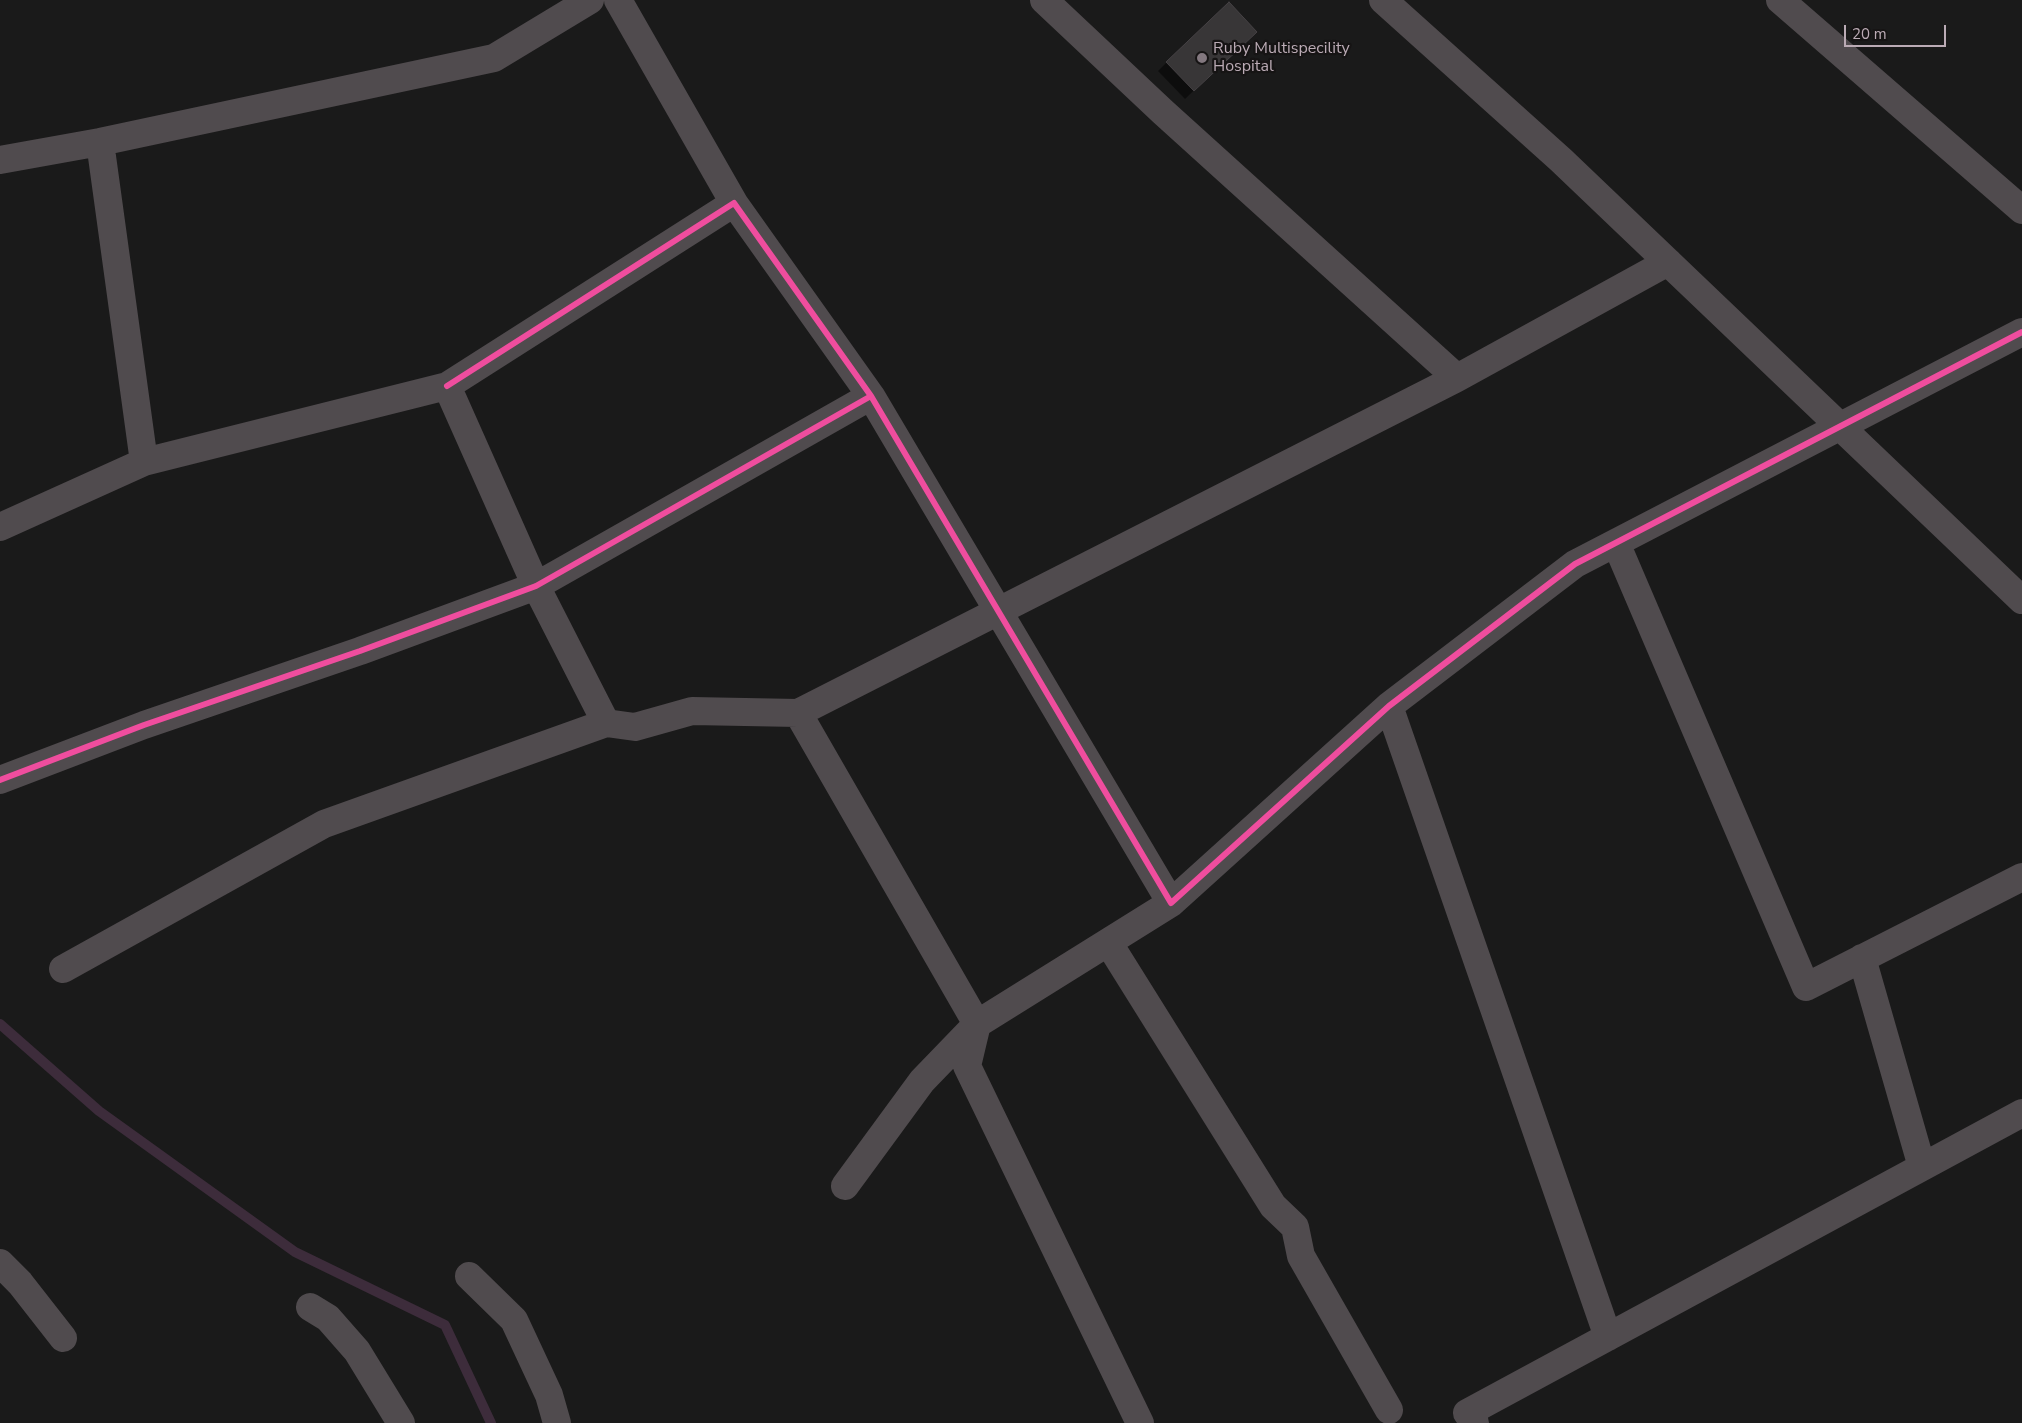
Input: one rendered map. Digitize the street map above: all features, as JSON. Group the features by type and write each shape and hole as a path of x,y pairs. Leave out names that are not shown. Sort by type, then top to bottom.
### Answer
{"street":[{"path":"0,160 100,142 494,58 590,0"},
{"path":"618,0 734,203 871,396 1171,903"},
{"path":"1044,0 1163,112 1457,378"},
{"path":"1383,0 1561,160 2022,600"},
{"path":"1780,0 2022,210"},
{"path":"100,142 144,462"},
{"path":"0,527 144,462 447,386 734,203"},
{"path":"62,969 324,824 606,723 635,727 692,711 798,713 1457,378 1668,262"},
{"path":"845,1186 922,1081 977,1024 1171,903 1389,706 1575,564 2022,332"},
{"path":"447,386 536,586 606,723"},
{"path":"0,780 144,725 360,652 536,586 871,396"},
{"path":"1616,543 1806,987 2022,877"},
{"path":"1389,706 1608,1337"},
{"path":"798,713 977,1024 968,1066 1140,1423"},
{"path":"1108,942 1273,1206 1295,1227 1301,1256 1389,1410"},
{"path":"1862,958 1922,1167"},
{"path":"1475,1423 1467,1413 2022,1113"},
{"path":"0,1263 20,1283 64,1338"},
{"path":"469,1276 514,1320 549,1395 557,1423"},
{"path":"310,1307 328,1318 357,1351 401,1423"}],"building":[{"path":"1229,2 1257,32 1194,91 1166,62"}],"waterway":[{"path":"0,1024 99,1111 295,1252 445,1325 491,1423"}],"cycle path":[{"path":"0,780 144,725 360,651 536,586 871,396 734,203 447,386"},
{"path":"871,396 1171,903 1389,706 1575,564 2022,332"}],"place":[{"name":"Ruby Multispecility Hospital","path":"1202,58"}]}
